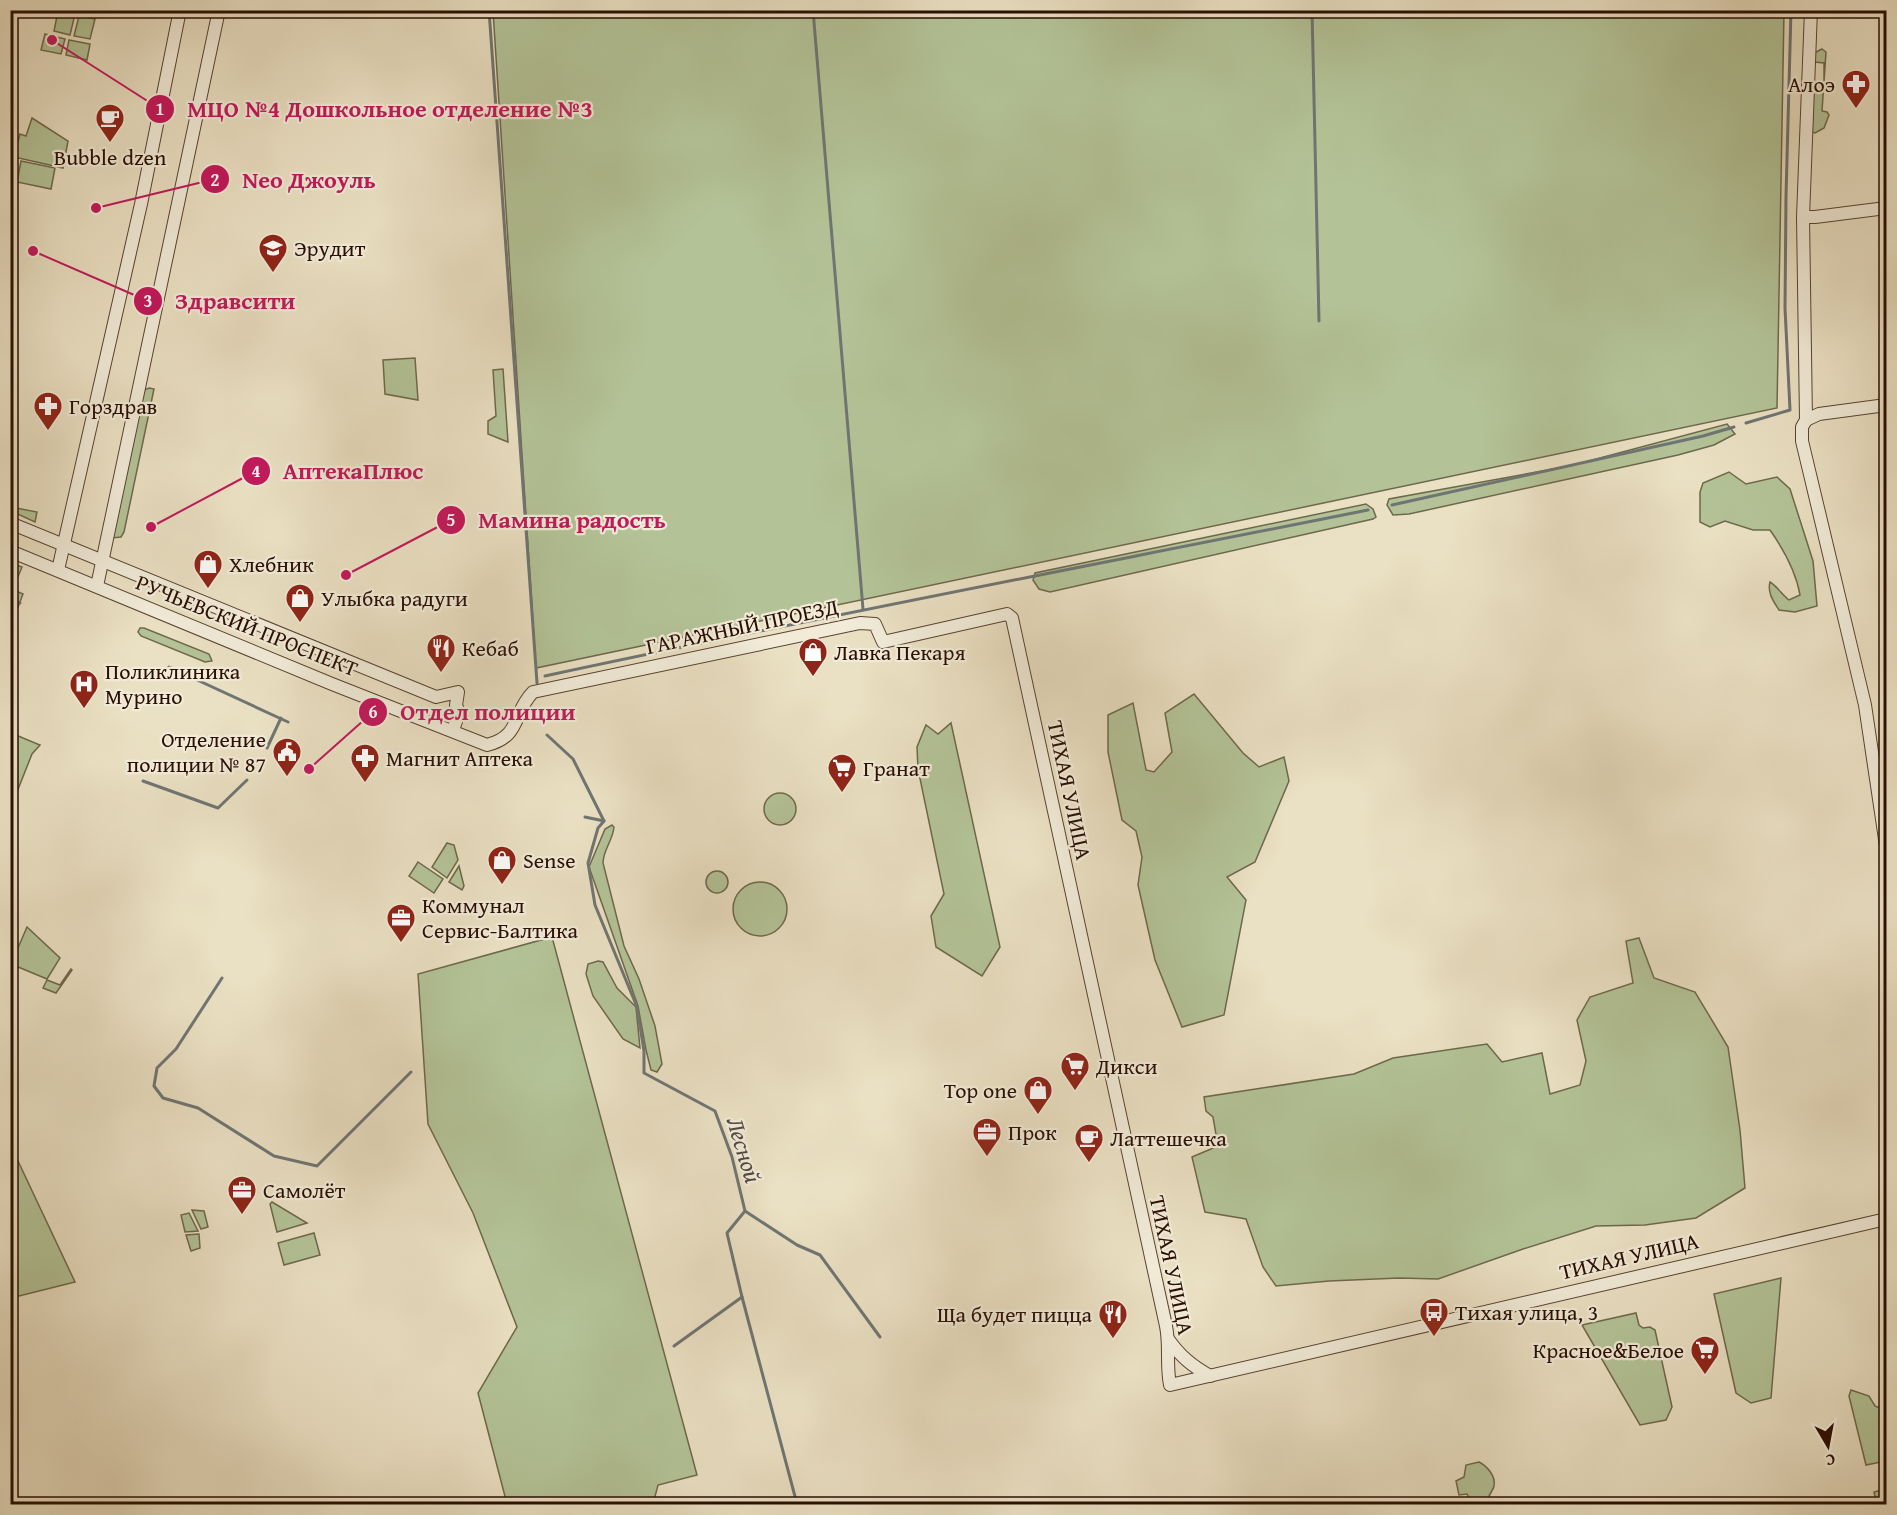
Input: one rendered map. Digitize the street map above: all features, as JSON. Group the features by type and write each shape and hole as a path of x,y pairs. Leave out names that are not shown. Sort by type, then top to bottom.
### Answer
{"street":[{"path":"58,570 141,204 180,10"},
{"path":"98,586 219,10"},
{"path":"1811,10 1803,217 1806,420 1802,427 1802,441 1865,705 1887,846"},
{"path":"1803,217 1887,208"},
{"path":"1806,420 1820,414 1887,405"},
{"path":"10,523 436,697 458,692 456,705 459,713 453,730"},
{"name":"РУЧЬЕВСКИЙ ПРОСПЕКТ","path":"10,550 332,684 487,745 501,741"},
{"name":"ГАРАЖНЫЙ ПРОЕЗД","path":"501,741 511,732 522,705 533,692 860,623 875,624 883,642 1007,614"},
{"name":"ТИХАЯ УЛИЦА","path":"1007,614 1012,618 1168,1339 1167,1371 1170,1385 1887,1219"},
{"path":"1168,1339 1184,1359 1210,1376"}],"green space":[{"path":"58,11 75,14 70,35 54,31"},
{"path":"493,11 1784,11 1777,408 536,668"},
{"path":"79,16 95,19 90,39 74,36"},
{"path":"45,34 65,39 61,54 41,50"},
{"path":"69,40 90,44 87,60 66,55"},
{"path":"1822,49 1826,52 1824,82 1824,63 1815,62 1813,58 1816,52"},
{"path":"1824,84 1822,111 1829,115 1824,128 1815,133 1812,132 1813,87"},
{"path":"32,118 68,141 63,168 14,157 20,134 26,136"},
{"path":"21,161 55,168 51,189 17,182"},
{"path":"415,358 418,400 385,394 383,360"},
{"path":"503,369 508,442 488,434 488,421 496,416 493,370"},
{"path":"154,389 124,532 121,537 112,538 144,390"},
{"path":"1727,424 1735,434 1714,445 1678,455 1409,514 1393,515 1387,505 1389,499 1570,466"},
{"path":"1729,472 1746,484 1777,477 1790,489 1813,561 1817,606 1795,612 1779,610 1775,604 1770,594 1770,582 1789,600 1800,595 1789,561 1770,530 1753,530 1725,521 1710,527 1700,522 1700,492 1703,483"},
{"path":"11,504 16,508 37,512 35,522 11,511"},
{"path":"1366,504 1373,509 1376,517 1373,519 1050,592 1039,589 1033,580 1035,573"},
{"path":"10,563 22,567 15,584 11,582"},
{"path":"11,589 23,594 11,626"},
{"path":"140,628 209,654 212,661 205,662 141,636 138,632"},
{"path":"1194,694 1243,753 1259,767 1284,757 1289,781 1255,862 1227,877 1246,900 1224,1015 1182,1027 1155,960 1138,885 1142,857 1136,831 1122,820 1108,752 1108,715 1133,703 1146,770 1154,772 1172,752 1165,713"},
{"path":"951,723 1000,947 982,976 936,947 931,916 944,894 918,769 917,747 926,725 938,734"},
{"path":"11,733 40,745 32,754 11,807"},
{"path":"780,793 791,798 796,809 791,820 780,825 769,820 764,809 769,798"},
{"path":"612,825 613,832 603,863 624,946 639,979 655,1026 662,1064 657,1072 651,1070 638,1006 589,867 605,829"},
{"path":"447,843 454,845 458,860 447,878 432,867"},
{"path":"418,862 443,879 434,893 409,876"},
{"path":"459,866 464,886 462,890 449,882"},
{"path":"717,871 725,874 728,882 725,890 717,893 709,890 706,882 709,874"},
{"path":"760,882 770,884 779,890 785,899 787,909 785,919 779,928 770,934 760,936 750,934 741,928 735,919 733,909 735,899 741,890 750,884"},
{"path":"27,927 60,958 47,979 11,964"},
{"path":"552,937 697,1475 658,1485 653,1504 507,1504 478,1393 517,1327 473,1213 428,1124 418,974"},
{"path":"1639,938 1654,978 1695,992 1728,1047 1740,1130 1745,1188 1696,1218 1645,1225 1596,1226 1438,1279 1329,1281 1276,1286 1263,1267 1246,1219 1205,1212 1192,1157 1218,1146 1213,1117 1206,1111 1204,1097 1354,1074 1393,1058 1487,1044 1502,1062 1542,1053 1550,1094 1580,1085 1586,1061 1577,1020 1590,997 1633,983 1626,941"},
{"path":"603,962 617,988 636,1007 640,1048 623,1039 593,996 586,974 588,964"},
{"path":"71,969 56,993 43,988 47,980 60,985"},
{"path":"10,1144 75,1282 11,1298 10,1298"},
{"path":"272,1202 307,1223 277,1232 270,1204"},
{"path":"192,1210 204,1211 208,1227 201,1229"},
{"path":"189,1213 198,1231 185,1232 181,1215"},
{"path":"314,1233 320,1255 284,1265 278,1243"},
{"path":"199,1234 200,1248 191,1251 186,1235"},
{"path":"1781,1278 1771,1398 1751,1403 1736,1393 1714,1294"},
{"path":"1636,1313 1639,1325 1655,1330 1672,1407 1666,1420 1640,1425 1582,1325"},
{"path":"1851,1390 1869,1396 1875,1406 1886,1411 1884,1420 1886,1461 1866,1465 1849,1396"},
{"path":"1479,1462 1490,1472 1494,1479 1494,1486 1488,1499 1471,1502 1467,1494 1459,1495 1456,1481 1464,1477 1466,1465"},
{"path":"1886,1489 1886,1504 1877,1504 1874,1492"}],"waterway":[{"path":"489,10 537,683"},
{"path":"813,10 863,609"},
{"path":"1312,10 1319,321"},
{"path":"1746,423 1790,410 1785,308 1791,10"},
{"path":"1392,505 1703,436 1734,427"},
{"path":"545,676 853,612 1368,510"},
{"path":"10,609 14,601 20,603"},
{"path":"169,667 288,722"},
{"path":"267,748 281,718"},
{"name":"Лесной","path":"547,735 573,759 604,821 598,828 588,863 595,905 637,1007 644,1051 644,1073 715,1111 732,1157 745,1211 797,1245 820,1255 880,1337"},
{"path":"143,781 218,808 247,780"},
{"name":"Лесной","path":"585,817 604,821"},
{"path":"222,978 176,1049 157,1068 154,1086 163,1098 198,1108 274,1156 317,1166 411,1072"},
{"path":"745,1211 727,1233 797,1504"},
{"path":"674,1346 742,1297"}],"place":[{"name":"МЦО №4 Дошкольное отделение №3","path":"52,40"},
{"name":"Алоэ","path":"1856,110"},
{"name":"Bubble dzen","path":"110,144"},
{"name":"Neo Джоуль","path":"96,208"},
{"name":"Здравсити","path":"33,251"},
{"name":"Эрудит","path":"273,274"},
{"name":"Горздрав","path":"48,432"},
{"name":"АптекаПлюс","path":"151,527"},
{"name":"Мамина радость","path":"346,575"},
{"name":"Хлебник","path":"208,590"},
{"name":"Улыбка радуги","path":"300,624"},
{"name":"Кебаб","path":"441,674"},
{"name":"Лавка Пекаря","path":"813,678"},
{"name":"Поликлиника Мурино","path":"84,710"},
{"name":"Отдел полиции","path":"309,769"},
{"name":"Отделение полиции № 87","path":"287,778"},
{"name":"Магнит Аптека","path":"365,784"},
{"name":"Гранат","path":"842,794"},
{"name":"Sense","path":"502,886"},
{"name":"Коммунал Сервис-Балтика","path":"401,944"},
{"name":"Дикси","path":"1075,1092"},
{"name":"Top one","path":"1038,1116"},
{"name":"Прок","path":"987,1158"},
{"name":"Латтешечка","path":"1089,1164"},
{"name":"Самолёт","path":"242,1216"},
{"name":"Тихая улица, 3","path":"1434,1338"},
{"name":"Ща будет пицца","path":"1113,1340"},
{"name":"Красное&Белое","path":"1705,1376"}]}
